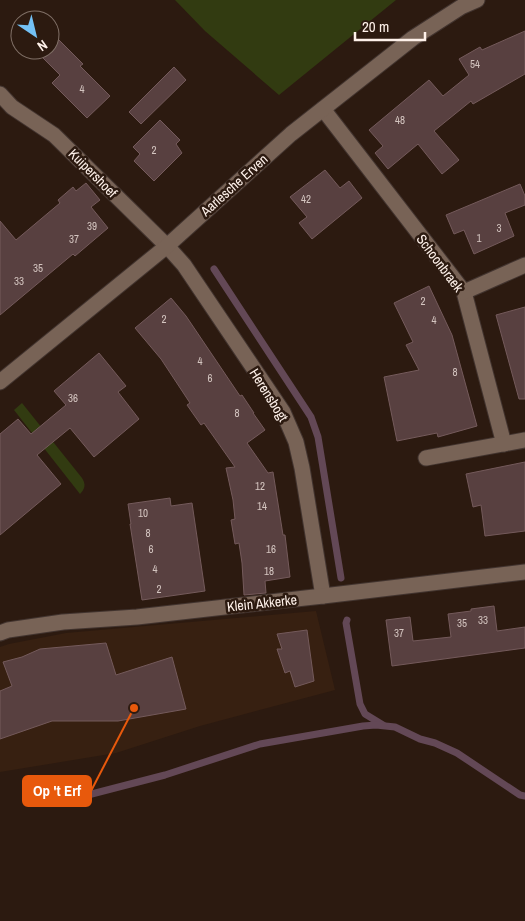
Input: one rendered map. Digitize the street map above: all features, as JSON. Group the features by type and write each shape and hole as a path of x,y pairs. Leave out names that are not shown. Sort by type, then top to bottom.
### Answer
{"street":[{"name":"Aarlesche Erven","path":"0,382 167,246 291,134 413,38 461,7 477,0"},
{"name":"Kuipershoef","path":"0,94 6,110 54,135 167,246"},
{"name":"Schoonbraek","path":"323,109 464,292 504,444"},
{"name":"Herensbogt","path":"167,246 184,266 283,412 296,442 302,468 323,596"},
{"path":"464,292 525,265"},
{"path":"426,458 525,440"},
{"name":"Klein Akkerke","path":"0,633 8,630 63,622 137,617 525,572"}],"shaded area":[{"path":"316,611 335,690 200,726 116,753 0,772 0,647 66,633"}],"green space":[{"path":"175,0 396,0 279,95 205,31"},
{"path":"22,403 82,478 84,486 80,494 14,410"}],"building":[{"path":"525,31 525,74 473,104 471,101 434,131 459,160 442,174 418,144 388,169 375,153 383,146 369,130 429,80 443,96 469,75 459,59 480,47 482,50"},
{"path":"60,41 83,64 80,66 110,96 87,118 52,83 60,75 45,60 60,60"},
{"path":"174,67 186,80 141,124 129,112"},
{"path":"160,120 180,140 176,144 182,153 154,181 134,161 140,154 133,147"},
{"path":"325,170 340,188 349,181 362,198 312,239 299,223 307,217 290,197"},
{"path":"86,183 100,200 91,207 108,228 75,256 73,254 0,315 0,221 16,240 60,203 58,200 73,187 76,191"},
{"path":"520,184 525,196 525,205 505,213 514,236 474,254 464,230 454,234 446,215"},
{"path":"429,286 452,335 477,426 438,437 437,433 397,441 384,377 419,370 406,345 413,342 394,303"},
{"path":"171,298 186,316 265,430 247,443 268,473 273,472 283,535 285,535 290,577 265,581 266,593 244,595 242,563 239,543 235,544 231,520 235,519 233,500 226,468 235,467 204,423 201,425 187,405 190,403 161,359 135,328"},
{"path":"525,307 525,399 519,399 496,315"},
{"path":"99,353 126,386 118,392 139,419 94,457 70,428 37,455 61,484 0,535 0,434 18,419 31,434 66,405 54,391"},
{"path":"525,462 525,531 485,536 481,505 473,507 466,474"},
{"path":"170,498 171,506 192,503 205,591 142,600 128,504"},
{"path":"494,606 497,631 525,627 525,648 392,666 386,620 410,617 413,641 451,637 448,614"},
{"path":"307,630 314,681 295,687 290,671 285,673 277,649 282,649 277,634"},
{"path":"106,643 116,675 172,657 186,709 118,721 52,721 0,739 0,691 12,686 3,662 22,657 40,649"}],"waterway":[{"path":"214,269 311,417 318,437 341,578"},
{"path":"347,620 360,704 365,714 383,725"},
{"path":"84,796 165,775 260,744 376,725 395,727 457,753 520,795 525,796"}],"place":[{"name":"Op 't Erf","path":"134,708"}]}
